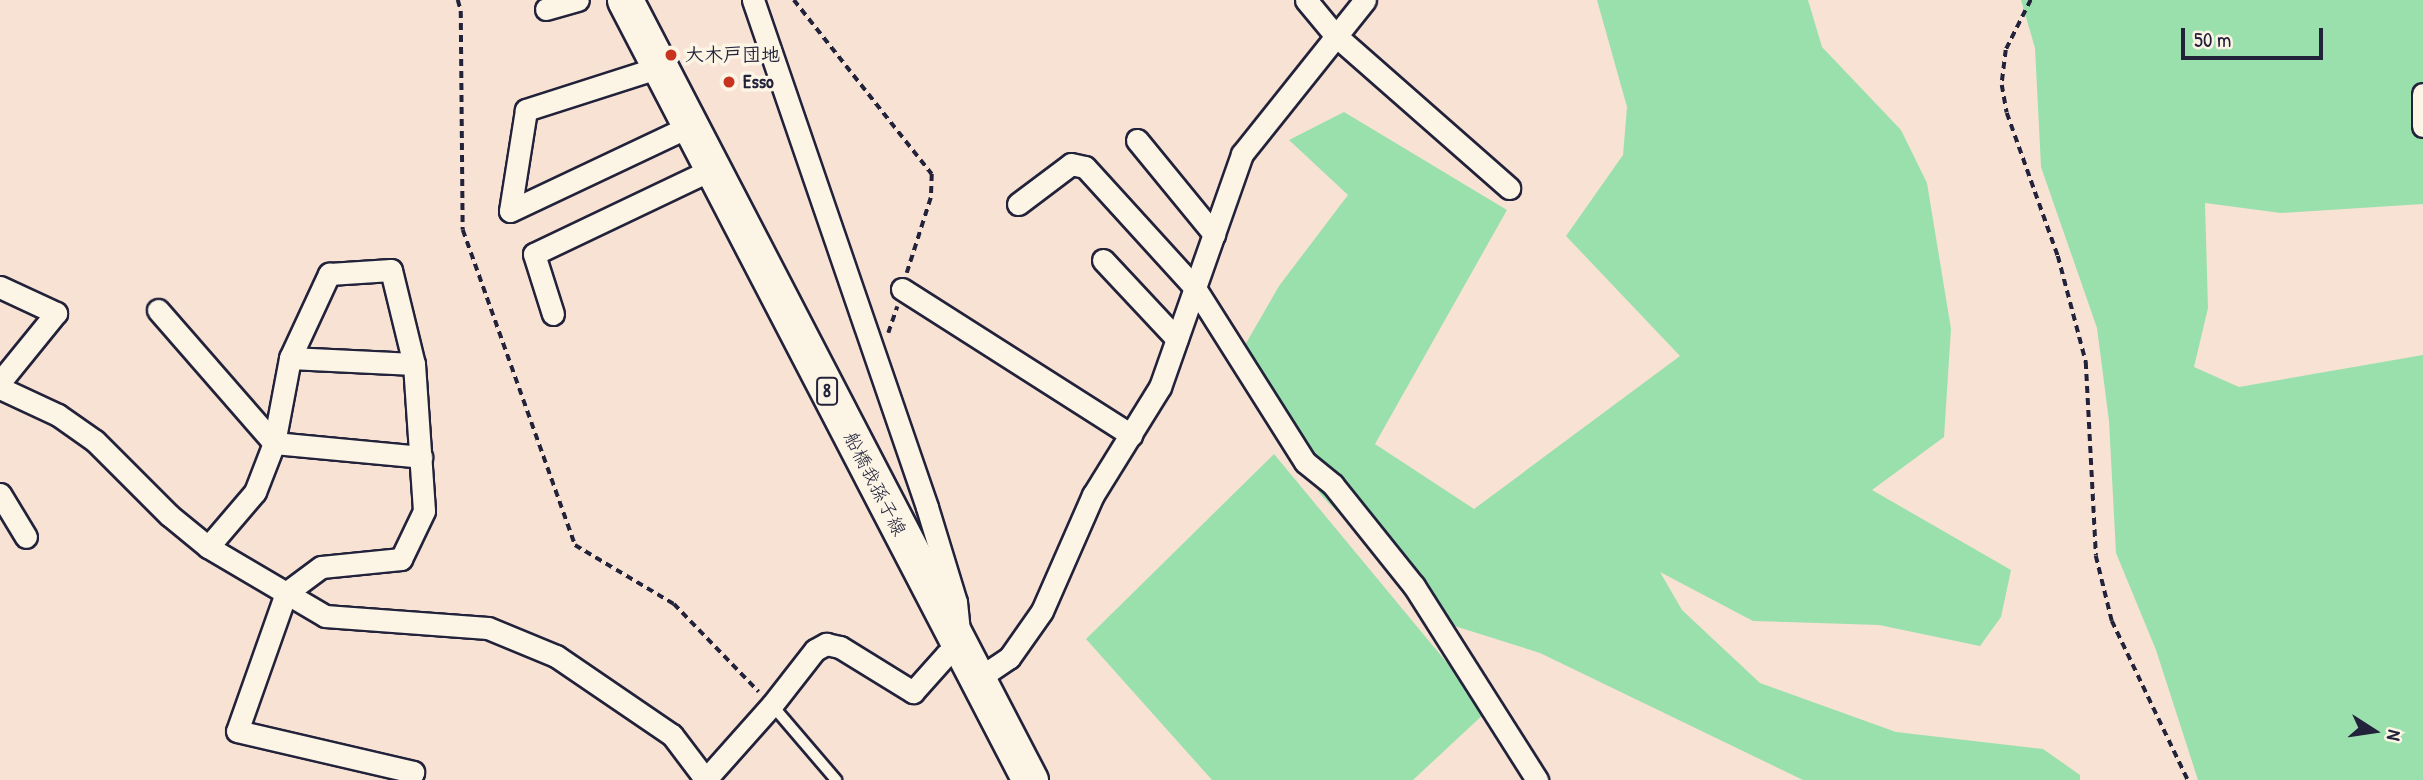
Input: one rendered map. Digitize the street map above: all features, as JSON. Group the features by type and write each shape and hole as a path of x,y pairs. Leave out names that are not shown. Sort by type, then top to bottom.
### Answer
{"main road":[{"name":"船橋我孫子線","path":"625,0 1031,780"}],"street":[{"path":"546,9 578,0"},
{"path":"752,0 878,365 956,602 969,665"},
{"path":"1306,0 1335,35 1508,188"},
{"path":"0,388 58,415 95,441 169,515 208,547 325,616 488,628 556,656 672,735 706,780 772,705 815,650 826,644 840,647 913,692 946,656 969,665 1009,658 1042,611 1093,495 1160,387 1242,153 1365,0"},
{"path":"660,68 526,110 510,211 690,126"},
{"path":"2423,94 2423,126"},
{"path":"1137,140 1214,234"},
{"path":"1018,204 1070,164 1085,167 1195,288 1305,462 1333,485 1414,586 1537,780"},
{"path":"552,314 534,254 712,169"},
{"path":"1103,260 1177,340"},
{"path":"208,547 255,492 274,443 290,358 330,274 391,270 414,364 424,512 401,559 321,567 286,593 237,731 413,772 410,780"},
{"path":"0,287 56,313 0,382"},
{"path":"902,289 1131,435"},
{"path":"158,310 274,443 421,457"},
{"path":"290,358 414,364"},
{"path":"0,495 26,537"}],"lane":[{"path":"772,705 836,780"}],"path":[{"path":"458,0 461,11 463,230 575,545 674,604 772,705"},
{"path":"794,0 932,174 931,198 878,365"},
{"path":"2031,0 2006,50 2002,85 2007,113 2058,256 2086,362 2096,556 2112,621 2188,780"}],"green space":[{"path":"1597,0 1808,0 1822,47 1901,130 1927,183 1951,329 1944,437 1872,490 2011,570 2001,617 1980,646 1879,625 1753,621 1660,572 1682,610 1760,683 1896,732 2043,749 2080,775 2080,780 1803,780 1540,653 1445,623 1321,495 1234,364 1279,286 1348,195 1289,140 1344,112 1507,210 1375,444 1474,509 1680,356 1566,236 1623,155 1627,107"},
{"path":"2021,0 2423,0 2423,204 2281,213 2205,203 2208,308 2194,367 2239,387 2423,355 2423,780 2198,780 2156,650 2116,553 2109,421 2097,328 2041,167 2035,48"},
{"path":"1274,454 1487,711 1413,780 1212,780 1086,639"}],"place":[{"name":"大木戸団地","path":"671,55"},
{"name":"Esso","path":"729,82"}]}
